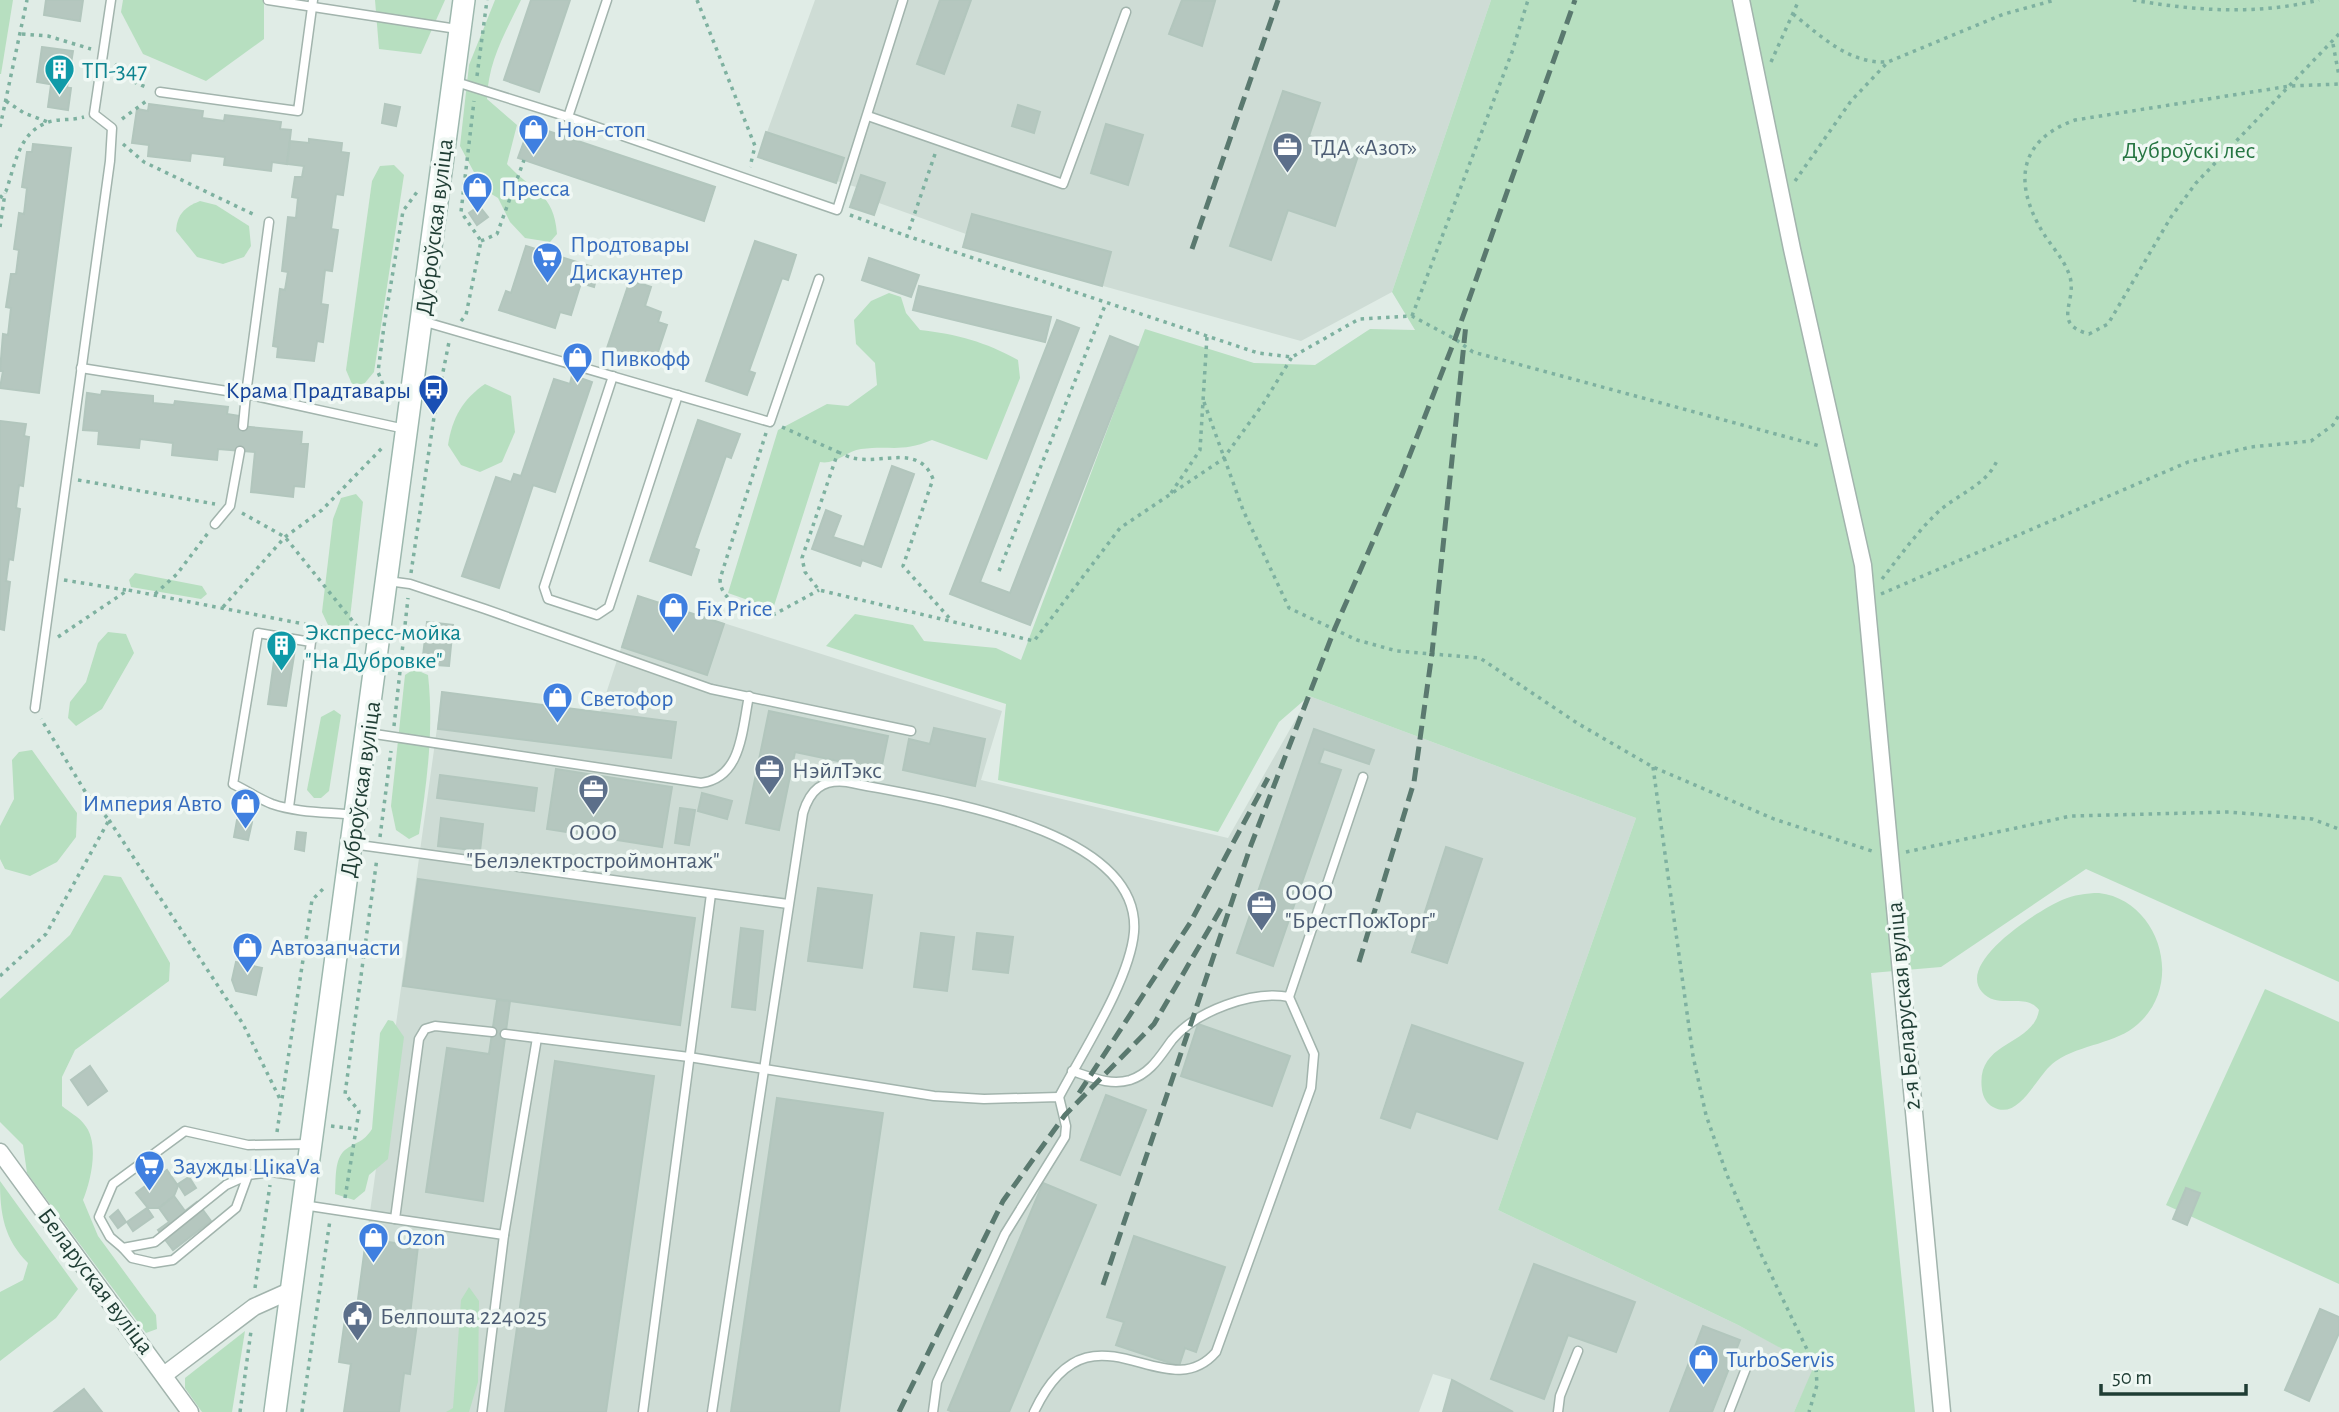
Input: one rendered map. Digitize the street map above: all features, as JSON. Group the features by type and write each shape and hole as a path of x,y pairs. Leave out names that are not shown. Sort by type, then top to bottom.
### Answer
{"main road":[{"name":"Дуброўская вуліца","path":"275,1412 388,581 398,428 422,321 464,0"}],"street":[{"name":"2-я Беларуская вуліца","path":"1741,0 1780,195 1858,538 1942,1412"},
{"name":"Беларуская вуліца","path":"0,1152 190,1412"},
{"path":"164,1375 254,1307 292,1290"}],"lane":[{"path":"35,708 112,128 93,114 111,0"},
{"path":"268,0 313,3 460,30"},
{"path":"568,117 607,0"},
{"path":"453,81 568,117 837,210 903,0"},
{"path":"160,92 298,111 313,3"},
{"path":"868,116 1063,184 1126,12"},
{"path":"243,426 269,222"},
{"path":"422,321 770,422 819,279"},
{"path":"81,368 246,394 398,428"},
{"path":"613,376 544,587 548,599 597,615 609,607 678,395"},
{"path":"215,524 230,506 240,451"},
{"path":"388,581 410,584 711,689 911,731"},
{"path":"289,807 311,642 258,632 233,784 273,804 289,807 356,816"},
{"path":"368,733 701,783 712,782 730,767 736,755 749,696"},
{"path":"1034,1412 1056,1376 1088,1357 1108,1357 1150,1370 1178,1374 1201,1367 1216,1352 1313,1079 1314,1054 1310,1039 1289,997 1363,777"},
{"path":"712,1412 788,904 806,802 822,783 834,780 989,813 1051,835 1082,850 1119,881 1128,897 1134,932 1119,981 1059,1097 1065,1115 1065,1137 1005,1234 937,1382 933,1412"},
{"path":"352,844 788,904"},
{"path":"643,1412 711,894"},
{"path":"1072,1071 1100,1080 1129,1080 1156,1063 1181,1031 1230,1004 1259,994 1289,997"},
{"path":"396,1219 419,1039 425,1029 435,1026 492,1032"},
{"path":"505,1034 689,1057 959,1099 1059,1097"},
{"path":"482,1412 504,1235 537,1038"},
{"path":"248,1175 236,1208 173,1260 153,1263 132,1258 110,1237 99,1217 113,1184 185,1132 248,1145 312,1144"},
{"path":"123,1248 155,1242 226,1185 248,1175 272,1172 307,1177"},
{"path":"303,1205 504,1235"},
{"path":"1558,1412 1560,1396 1578,1351"},
{"path":"1729,1412 1750,1358"}],"path":[{"path":"0,127 27,0"},
{"path":"302,1412 331,1210 347,1197 359,1111 345,1094 434,417 452,330 466,315 481,241 461,212 487,0"},
{"path":"697,0 755,146 747,179"},
{"path":"1412,316 1512,52 1528,0"},
{"path":"1759,89 1799,0"},
{"path":"1780,195 1800,176 1851,101 1888,62 2004,14 2055,0"},
{"path":"2133,0 2237,11 2319,0"},
{"path":"1793,14 1842,51 1866,61 1888,62"},
{"path":"2339,34 2333,43 2290,86 2196,183 2171,217 2108,324 2089,334 2071,325 2067,316 2071,281 2068,270 2040,227 2026,184 2027,160 2039,139 2048,131 2075,120 2290,86 2339,84"},
{"path":"2333,43 2339,76"},
{"path":"160,92 131,110 112,128 124,144 144,162 269,222"},
{"path":"6,101 24,113 48,122 69,122 93,114"},
{"path":"0,227 6,191 25,135 48,122"},
{"path":"907,236 940,141"},
{"path":"481,241 497,234 524,160"},
{"path":"398,428 379,372 403,211 418,190"},
{"path":"0,198 6,191"},
{"path":"837,210 907,236 1258,353 1292,357"},
{"path":"999,571 1106,303"},
{"path":"838,452 802,558 805,572 819,590 1034,641 1120,528 1223,459 1263,404 1292,357 1359,319 1412,316 1455,338 1473,352 1839,452"},
{"path":"1171,495 1200,450 1208,336"},
{"path":"1204,402 1223,459 1289,608 1357,640 1397,651 1480,657 1577,723 1653,767 1774,819 1888,856 2071,816 2229,812 2312,819 2339,828"},
{"path":"1866,601 2164,470 2220,452 2311,441 2333,425 2339,415"},
{"path":"819,590 775,614 729,602 720,590 720,579 770,422 854,459 913,457 929,468 933,479 903,566 953,622"},
{"path":"223,607 285,537 322,510 386,444"},
{"path":"1866,601 1926,524 1952,501 1987,478 1998,458"},
{"path":"155,594 177,574 215,524"},
{"path":"52,579 155,594 363,635"},
{"path":"44,646 128,590"},
{"path":"35,708 86,793 108,820 243,1024 281,1101"},
{"path":"1653,767 1693,1056 1706,1115 1727,1175 1761,1254 1816,1368 1817,1385 1810,1412"},
{"path":"0,976 46,934 108,820"},
{"path":"274,1146 312,900 329,883"},
{"path":"240,1412 272,1172"}],"shaded area":[{"path":"815,0 1491,0 1392,292 1301,341 963,247 966,234 879,203 850,207 856,187 758,157"},
{"path":"638,596 1002,711 981,780 1228,838 1309,696 1636,818 1498,1210 1738,1325 1815,1366 1794,1412 1443,1412 1452,1380 1433,1374 1419,1412 344,1412 350,1364 340,1362 347,1305 357,1306 442,692 600,712"}],"green space":[{"path":"0,0 13,0 1,74 0,74"},
{"path":"123,0 264,0 264,39 206,81 143,54 121,12"},
{"path":"375,0 445,0 421,54 379,49"},
{"path":"495,0 521,0 494,60 487,99 517,125 507,164 540,194 551,209 557,234 550,242 525,238 510,222 498,198 483,189 460,146 469,65"},
{"name":"Дуброўскі лес","path":"1491,0 2339,0 2339,982 2086,869 1941,967 1871,973 1915,1412 1794,1412 1814,1366 1738,1325 1498,1210 1636,818 1309,696 1279,722 1218,832 998,780 1006,704 826,646 855,614 913,625 924,641 996,648 1021,660 1145,329 1254,363 1315,365 1370,329 1415,330 1392,292"},
{"path":"394,165 404,175 374,372 364,384 352,384 346,370 372,181 380,166"},
{"path":"200,201 216,205 249,226 251,246 244,257 223,264 197,257 176,231 183,212"},
{"path":"889,293 901,297 906,313 920,330 970,340 1018,360 1020,378 987,460 932,440 904,448 861,449 831,462 820,462 773,609 728,593 778,430 827,404 848,406 877,385 875,363 856,344 854,320 871,301"},
{"path":"485,384 511,396 515,432 502,462 480,472 461,465 448,445 452,426 460,410"},
{"path":"356,494 363,502 349,627 328,625 322,612 333,519 341,498"},
{"path":"135,573 202,586 207,594 201,599 131,587 129,580"},
{"path":"108,632 126,634 134,653 102,709 76,726 68,718 70,702 86,682 98,643"},
{"path":"414,669 428,675 430,735 419,834 409,839 396,830 391,806 405,675"},
{"path":"334,710 341,715 329,791 321,798 314,798 307,790 321,717"},
{"path":"32,750 77,813 76,837 57,862 30,876 5,869 0,859 0,826 14,799 12,760 19,752"},
{"path":"104,875 121,877 170,963 169,981 75,1050 62,1077 62,1106 79,1119 89,1132 93,1151 89,1183 83,1200 98,1236 156,1315 157,1329 146,1333 27,1173 23,1145 0,1122 0,999 70,935"},
{"path":"2099,893 2120,899 2137,911 2150,927 2159,946 2162,966 2160,987 2152,1007 2129,1031 2056,1061 2028,1094 2012,1108 2003,1110 1993,1107 1982,1090 1982,1074 1987,1062 1995,1052 2027,1031 2035,1022 2039,1010 2026,1002 1996,1000 1982,992 1977,980 1980,966 2004,939 2036,914 2067,898"},
{"path":"2265,989 2339,1022 2339,1284 2166,1205"},
{"path":"388,1020 393,1021 404,1037 388,1159 369,1175 365,1191 354,1200 335,1194 337,1164 345,1150 363,1139 372,1129 380,1033"},
{"path":"0,1181 78,1289 56,1318 0,1361 0,1292 23,1280 28,1263 14,1245 5,1225"},
{"path":"469,1287 479,1301 478,1382 469,1412 446,1412 453,1408 461,1300"},
{"path":"245,1331 232,1412 202,1412 185,1388 185,1378"}],"building":[{"path":"46,0 83,0 80,21 44,15"},
{"path":"531,0 570,0 539,92 504,80"},
{"path":"940,0 971,0 944,74 917,64"},
{"path":"1182,0 1215,1 1202,46 1169,34"},
{"path":"42,47 73,51 67,87 37,82"},
{"name":"ТП-347","path":"51,85 71,88 68,110 48,107"},
{"path":"1283,91 1320,103 1309,136 1359,153 1335,226 1288,210 1271,260 1230,246"},
{"path":"149,104 203,111 202,118 224,121 225,115 281,122 280,129 291,130 287,164 272,162 271,171 224,165 225,157 191,153 190,161 148,156 149,145 132,143 137,109 148,111"},
{"path":"385,104 400,107 396,126 382,123"},
{"path":"1018,105 1040,112 1034,133 1012,126"},
{"path":"1106,124 1143,135 1128,185 1091,173"},
{"path":"530,125 715,187 704,221 518,158"},
{"path":"766,132 844,158 836,183 758,157"},
{"path":"309,139 342,143 341,152 349,153 343,195 336,194 331,229 338,230 332,271 325,270 321,304 328,305 323,342 317,341 314,361 277,357 278,347 273,346 280,289 285,290 288,272 282,271 288,217 296,218 298,198 292,197 295,177 302,177 304,166 287,164 290,141 309,143"},
{"path":"33,144 71,148 39,393 0,388 3,334 8,335 11,308 6,307 11,274 16,274 19,250 14,249 19,213 24,214 27,188 22,187 27,152 32,152"},
{"path":"861,175 885,183 874,215 850,207"},
{"name":"Пресса","path":"479,206 488,217 477,225 469,213"},
{"path":"972,214 1111,252 1102,286 963,247"},
{"path":"755,241 796,255 788,280 782,278 749,371 755,373 747,395 706,381"},
{"name":"Продтовары Дискаунтер","path":"526,246 599,269 594,287 581,283 571,315 560,312 555,328 499,310 506,291 511,293"},
{"path":"869,258 919,275 911,297 862,280"},
{"path":"630,280 651,287 645,306 661,312 658,322 667,325 654,364 607,348"},
{"path":"919,286 1051,317 1045,342 913,310"},
{"path":"1057,320 1079,328 980,582 1010,593 1110,336 1138,347 1030,625 950,594"},
{"path":"572,375 592,382 555,492 533,485 499,588 462,576 496,477 511,482 514,474 521,476 554,379 570,384"},
{"path":"102,391 153,396 153,403 174,405 175,401 228,407 227,414 240,416 239,426 302,432 301,444 308,444 304,487 294,486 293,497 251,492 255,452 218,449 217,460 172,455 173,443 140,439 139,448 98,444 99,431 83,430 87,393 101,395"},
{"path":"698,420 740,434 731,458 726,456 694,548 699,550 691,575 650,561"},
{"path":"0,421 26,424 24,436 29,437 23,486 19,485 16,508 20,509 13,560 9,559 6,581 10,582 4,630 0,629"},
{"path":"892,466 914,474 881,567 862,560 860,566 812,549 826,510 841,516 833,537 864,547"},
{"name":"Fix Price","path":"638,596 724,624 707,675 622,647"},
{"path":"427,622 453,625 449,666 422,664"},
{"name":"Экспресс-мойка \"На Дубровке\"","path":"277,640 296,643 286,706 268,704"},
{"name":"Светофор","path":"442,692 676,722 671,758 438,729"},
{"name":"НэйлТэкс","path":"769,711 888,736 881,770 795,752 779,830 746,823"},
{"path":"934,728 985,739 975,786 903,770 909,739 930,744"},
{"path":"1314,729 1374,750 1369,764 1324,749 1319,763 1341,770 1273,966 1237,953"},
{"path":"556,769 672,787 662,847 547,829"},
{"path":"440,775 537,788 534,811 437,798"},
{"path":"702,793 732,801 727,819 698,811"},
{"path":"680,808 695,810 689,845 675,843"},
{"path":"441,818 483,824 480,851 438,846"},
{"path":"237,820 252,822 248,840 234,837"},
{"path":"297,832 306,833 304,851 295,849"},
{"path":"1446,847 1482,859 1447,963 1412,952"},
{"path":"418,879 695,918 680,1025 403,986"},
{"path":"818,888 872,895 862,968 808,961"},
{"path":"741,928 763,931 755,1010 732,1007"},
{"path":"921,933 954,937 947,991 914,987"},
{"path":"977,933 1013,937 1008,973 973,969"},
{"name":"Автозапчасти","path":"236,962 262,968 256,995 236,991 232,980"},
{"path":"497,1000 510,1001 483,1201 426,1192 447,1048 489,1054"},
{"path":"1198,1024 1290,1056 1272,1106 1181,1076"},
{"path":"1412,1025 1523,1063 1497,1139 1416,1111 1410,1128 1381,1118"},
{"path":"555,1061 654,1076 606,1412 505,1412"},
{"path":"90,1066 107,1091 88,1105 71,1080"},
{"path":"1106,1095 1146,1110 1120,1175 1081,1160"},
{"path":"777,1098 883,1113 839,1412 731,1412"},
{"path":"167,1170 178,1186 174,1196 159,1208 148,1208 136,1193"},
{"path":"189,1177 196,1188 185,1195 178,1184"},
{"path":"1043,1183 1096,1205 1009,1412 948,1410"},
{"path":"2186,1188 2200,1193 2187,1225 2173,1219"},
{"path":"174,1196 185,1211 197,1202 211,1221 173,1250 158,1230 169,1222 159,1208"},
{"path":"147,1208 153,1217 133,1231 127,1222"},
{"path":"118,1210 126,1222 118,1228 110,1217"},
{"path":"1134,1236 1225,1267 1196,1352 1185,1348 1179,1366 1116,1345 1124,1322 1107,1317"},
{"path":"366,1239 418,1246 410,1315 418,1316 410,1374 404,1373 399,1412 344,1412 351,1364 339,1362 347,1305 357,1307"},
{"path":"1534,1264 1635,1302 1616,1352 1568,1335 1544,1399 1491,1379"},
{"path":"2320,1309 2339,1317 2339,1333 2309,1401 2285,1390"},
{"path":"1703,1326 1740,1340 1712,1412 1670,1412"},
{"path":"1452,1380 1513,1412 1443,1412"},
{"path":"84,1389 102,1412 54,1412"}],"railway":[{"path":"1192,249 1278,0"},
{"path":"1103,1285 1251,845 1335,628 1402,475 1455,339 1575,0"},
{"path":"1359,962 1414,782 1432,653 1466,324"},
{"path":"1079,1093 1190,923 1268,778"},
{"path":"899,1412 1003,1201 1065,1115 1154,1024 1223,905"}],"place":[{"name":"ТП-347","path":"59,97"},
{"name":"Нон-стоп","path":"533,156"},
{"name":"ТДА «Азот»","path":"1288,174"},
{"name":"Пресса","path":"478,215"},
{"name":"Продтовары Дискаунтер","path":"547,285"},
{"name":"Пивкофф","path":"577,385"},
{"name":"Крама Прадтавары","path":"434,417"},
{"name":"Fix Price","path":"673,635"},
{"name":"Экспресс-мойка \"На Дубровке\"","path":"282,673"},
{"name":"Светофор","path":"557,725"},
{"name":"НэйлТэкс","path":"769,797"},
{"name":"ООО \"Белэлектростроймонтаж\"","path":"593,817"},
{"name":"Империя Авто","path":"245,830"},
{"name":"ООО \"БрестПожТорг\"","path":"1262,933"},
{"name":"Автозапчасти","path":"247,974"},
{"name":"Заужды ЦікаVа","path":"150,1193"},
{"name":"Ozon","path":"374,1264"},
{"name":"Белпошта 224025","path":"357,1343"},
{"name":"TurboServis","path":"1703,1386"}]}
